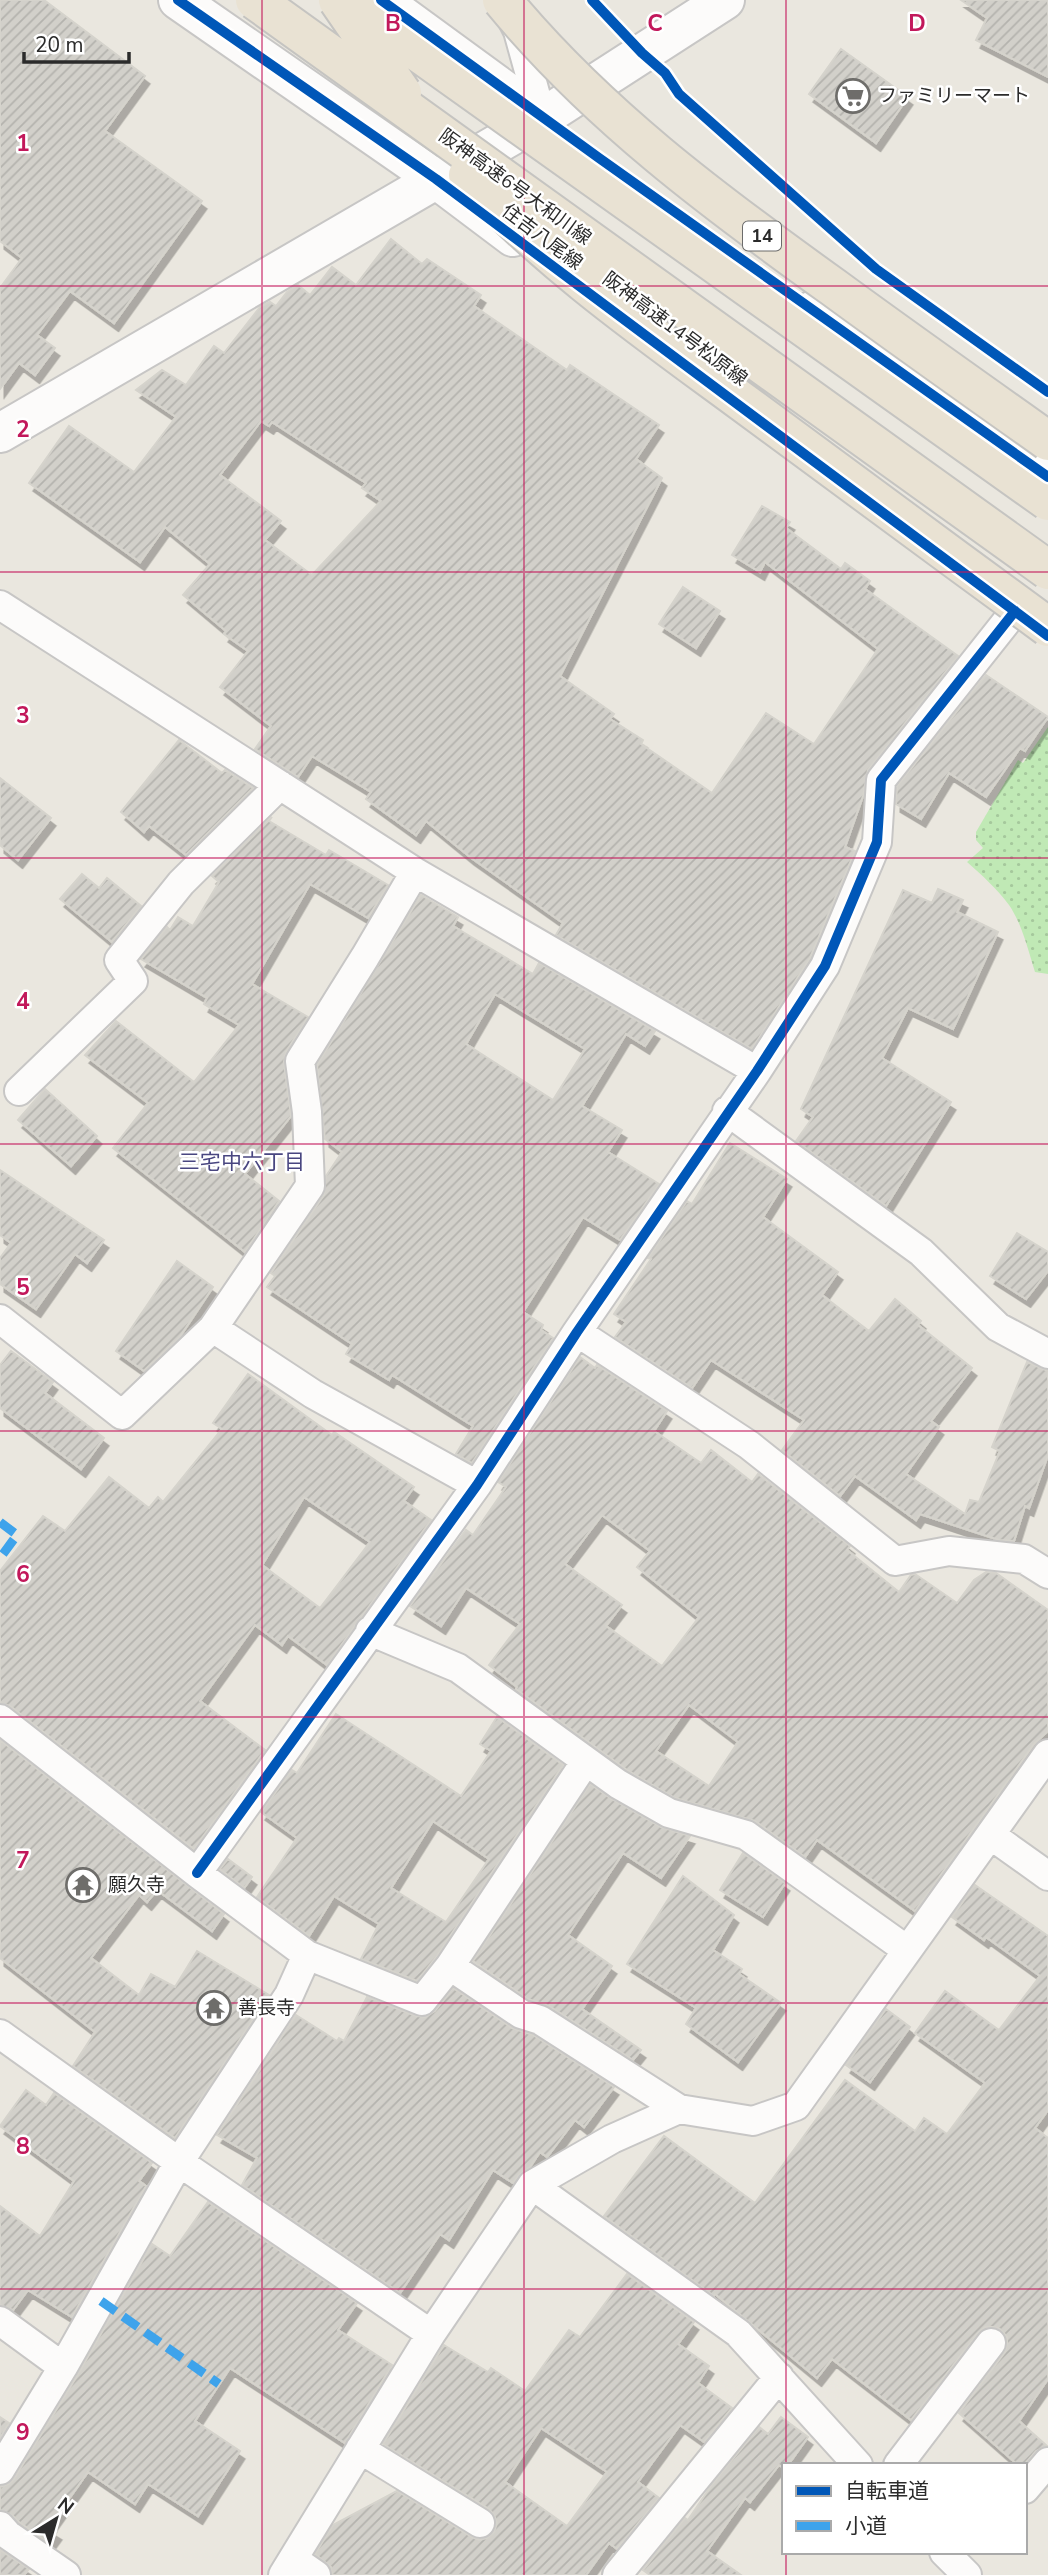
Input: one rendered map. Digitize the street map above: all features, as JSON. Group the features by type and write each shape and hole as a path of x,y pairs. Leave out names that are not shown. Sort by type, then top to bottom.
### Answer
{"highway":[{"name":"阪神高速6号大和川線","path":"255,0 1048,570"},
{"name":"阪神高速14号松原線","path":"338,0 435,140 491,200 557,261 631,320 1031,619"},
{"path":"344,0 549,135"},
{"path":"365,0 1048,501"},
{"name":"14","path":"502,0 541,47 615,119 696,187 1048,441"}],"main road":[{"name":"住吉八尾線","path":"178,0 436,180 1031,619 1048,636"},
{"path":"381,0 549,135 1048,477"},
{"path":"0,433 436,180 549,135 724,0"}],"street":[{"path":"502,0 518,31 549,135"},
{"path":"0,605 415,872 757,1070"},
{"path":"197,1873 477,1485 577,1332 825,966 877,842 881,780 1031,619"},
{"path":"19,1091 133,981 119,960 181,883 280,785"},
{"path":"0,1319 122,1415 213,1328 310,1186 307,1112 300,1061 415,872"},
{"path":"727,1111 921,1252 998,1327 1048,1354"},
{"path":"213,1328 313,1394 477,1485"},
{"path":"577,1332 749,1445 895,1561 950,1551 1024,1559 1048,1574"},
{"path":"370,1631 458,1668 618,1784 669,1813 746,1835 907,1950"},
{"path":"0,1719 307,1955 422,2001 450,1966 586,1761"},
{"path":"450,1966 521,2014 540,2020 679,2109 752,2121 796,2106 992,1836 1048,1754"},
{"path":"992,1836 1048,1876"},
{"path":"0,2470 179,2162 289,1995 307,1955"},
{"path":"0,2034 179,2162 431,2334"},
{"path":"316,2575 288,2567 431,2334 532,2185 612,2139 679,2109"},
{"path":"532,2185 738,2333 856,2463"},
{"path":"0,2321 62,2367"},
{"path":"900,2463 991,2343"},
{"path":"617,2575 779,2377"},
{"path":"360,2449 480,2523"},
{"path":"1027,2487 1048,2462"},
{"path":"0,2526 8,2535 66,2575"}],"green space":[{"path":"1048,727 1048,974 1035,972 1014,912 989,882 967,862 983,848 976,840 976,832 1018,760 1023,763"}],"building":[{"path":"0,0 44,0 145,76 105,131 202,201 114,323 70,291 37,335 55,348 35,375 19,363 0,389 0,288 22,258 0,241"},
{"path":"961,0 1048,0 1048,77 976,40 987,18"},
{"path":"841,49 908,97 876,143 809,94"},
{"path":"391,239 422,264 427,259 481,295 474,306 567,370 570,365 659,425 636,459 662,478 560,676 614,714 610,719 643,740 641,744 712,793 766,713 814,744 878,649 765,562 760,572 732,555 762,506 790,522 786,528 841,569 845,563 870,581 865,589 958,656 868,770 863,796 845,847 855,851 810,958 752,1049 556,935 563,923 470,857 426,821 416,835 366,799 371,792 312,756 298,777 255,749 271,726 220,687 248,651 224,634 226,631 183,595 210,564 165,527 140,562 29,483 69,426 134,472 176,417 136,390 162,370 186,385 214,346 224,353 260,307 270,302 276,306 287,292 298,285 310,295 332,267 356,285","holes":["261,421 269,426 272,422 366,483 362,488 381,501 312,575 265,540 281,521 220,475"]},
{"path":"683,587 720,611 696,648 659,624"},
{"path":"986,675 1048,717 1025,751 1020,748 986,797 949,773 921,819 896,804 897,786"},
{"path":"179,740 222,773 225,770 253,788 186,855 149,826 144,832 121,812"},
{"path":"0,778 51,818 18,860 0,845"},
{"path":"272,817 269,821 326,855 329,850 388,885 368,918 310,884 252,984 308,1017 286,1052 284,1062 291,1116 245,1174 279,1201 245,1252 113,1148 148,1103 85,1055 116,1021 194,1082 239,1025 204,1004 207,998 141,959 167,927 170,930 178,917 193,926 219,882 212,876"},
{"path":"82,874 99,888 107,878 141,906 112,942 60,899"},
{"path":"938,889 963,900 957,912 998,932 953,1029 908,1008 882,1058 951,1102 886,1206 796,1141 813,1117 801,1109 903,890 932,903"},
{"path":"421,895 458,917 453,926 533,974 539,963 655,1031 645,1046 626,1034 582,1106 622,1130 608,1152 659,1184 620,1240 583,1217 523,1312 543,1325 541,1330 553,1338 472,1463 456,1454 473,1426 392,1375 389,1380 346,1354 352,1344 267,1287 275,1276 271,1273 324,1195 326,1176 342,1152 325,1139 317,1065","holes":["495,994 585,1049 553,1100 466,1044"]},
{"path":"45,1089 97,1136 71,1166 18,1120"},
{"path":"730,1143 787,1179 763,1217 838,1272 822,1295 869,1331 895,1299 921,1321 918,1325 972,1368 931,1421 939,1427 906,1474 965,1514 970,1500 979,1502 1000,1451 992,1447 1027,1362 1048,1371 1048,1455 1029,1508 1025,1506 1014,1541 999,1540 920,1514 916,1520 855,1476 840,1496 782,1450 804,1420 711,1360 692,1388 615,1337 626,1322 614,1314 651,1259 648,1258 687,1201 692,1204"},
{"path":"0,1170 104,1240 87,1263 75,1254 36,1309 0,1284 0,1258 11,1243 0,1235"},
{"path":"1017,1233 1048,1252 1048,1271 1026,1299 990,1276"},
{"path":"177,1261 213,1287 179,1338 144,1371 116,1351"},
{"path":"11,1351 53,1382 45,1393 104,1438 81,1469 0,1408 0,1365"},
{"path":"580,1357 595,1368 597,1365 667,1411 654,1431 701,1463 711,1450 752,1482 758,1474 850,1546 847,1550 899,1592 911,1575 915,1574 957,1603 974,1580 986,1572 996,1573 1048,1610 1048,1731 1034,1744 915,1911 817,1840 805,1857 755,1821 675,1798 627,1770 516,1689 517,1687 489,1665 520,1624 466,1588 441,1626 410,1606 466,1530 473,1535 506,1487 498,1482","holes":["602,1515 650,1551 637,1567 699,1617 662,1666 606,1626 622,1605 565,1564","689,1705 738,1742 709,1786 656,1751"]},
{"path":"248,1374 332,1435 334,1432 414,1487 404,1501 431,1520 327,1665 288,1636 282,1645 255,1625 200,1701 265,1750 194,1849 10,1706 0,1703 0,1571 43,1516 65,1531 109,1477 149,1508 158,1497 163,1502 222,1429 213,1423","holes":["304,1497 370,1542 320,1608 262,1565"]},
{"path":"336,1714 461,1796 491,1751 480,1744 497,1717 563,1765 437,1956 417,1981 361,1959 379,1924 334,1896 309,1936 257,1897 297,1838 261,1812 292,1770 297,1773","holes":["433,1821 489,1859 446,1922 391,1888"]},
{"path":"0,1740 224,1914 212,1931 157,1890 147,1902 139,1895 91,1958 139,1995 151,1974 175,1987 197,1951 269,1995 175,2138 73,2066 95,2032 0,1958"},
{"path":"590,1784 661,1827 690,1836 661,1878 623,1853 568,1935 612,1966 582,2009 641,2050 633,2060 549,2006 528,1999 473,1961"},
{"path":"743,1853 785,1883 763,1917 720,1890"},
{"path":"228,1859 252,1877 244,1888 220,1869"},
{"path":"683,1876 734,1915 713,1950 742,1969 739,1974 781,2003 738,2062 686,2024 696,2008 627,1964"},
{"path":"975,1885 1048,1936 1048,2110 1035,2128 1048,2138 1048,2379 1019,2421 1047,2446 1036,2451 1026,2463 1016,2463 959,2413 1005,2352 1007,2337 1000,2329 985,2327 978,2333 911,2420 832,2359 817,2378 715,2294 714,2296 604,2216 664,2136 755,2203 845,2080 915,2131 924,2118 947,2134 985,2083 915,2033 945,1991 999,2030 1040,1976 986,1937 984,1940 952,1917"},
{"path":"453,1988 512,2028 533,2035 614,2087 584,2127 575,2120 547,2157 540,2152 530,2167 513,2183 493,2170 449,2240 440,2234 400,2293 242,2185 257,2158 217,2135 296,2015 337,2041 339,2038 344,2041 367,1997 425,2017 435,2011"},
{"path":"886,2009 910,2027 870,2082 846,2065"},
{"path":"26,2090 46,2105 54,2093 152,2163 139,2181 146,2186 72,2317 28,2290 13,2310 0,2305 0,2206 40,2236 74,2181 0,2126"},
{"path":"208,2202 357,2303 338,2330 392,2365 345,2443 230,2368 195,2421 240,2451 198,2516 148,2484 135,2504 88,2472 49,2527 57,2532 49,2543 12,2515 0,2510 0,2487 14,2479 77,2376 152,2244 170,2256"},
{"path":"627,2274 694,2322 678,2344 709,2366 698,2383 732,2408 704,2442 680,2425 638,2482 659,2498 617,2549 609,2543 586,2575 332,2575 331,2567 315,2554 333,2525 397,2491 479,2540 494,2532 497,2523 489,2509 383,2444 444,2345 488,2372 491,2368 525,2391 569,2330 580,2337","holes":["541,2428 607,2472 567,2526 505,2482"]},
{"path":"0,2417 9,2423 0,2438"},
{"path":"781,2417 808,2437 789,2463 782,2463 782,2467 779,2465 750,2502 745,2498 707,2551 741,2575 650,2575 643,2570 685,2518 688,2520 713,2483 759,2427 768,2434"},
{"path":"0,2550 29,2569 24,2575 0,2575"}],"marked path":[{"path":"0,1522 17,1535 0,1558"},
{"path":"101,2301 219,2384"}],"cycle path":[{"path":"178,0 436,179 1048,636"},
{"path":"381,0 1048,477"},
{"path":"592,0 642,53 665,73 679,94 876,269 1048,392"},
{"path":"197,1873 477,1485 577,1332 757,1071 825,966 877,842 881,780 1015,611"}],"place":[{"name":"ファミリーマート","path":"853,96"},
{"name":"願久寺","path":"83,1885"},
{"name":"善長寺","path":"214,2008"}],"district":[{"name":"三宅中六丁目","path":"242,1162"}]}
